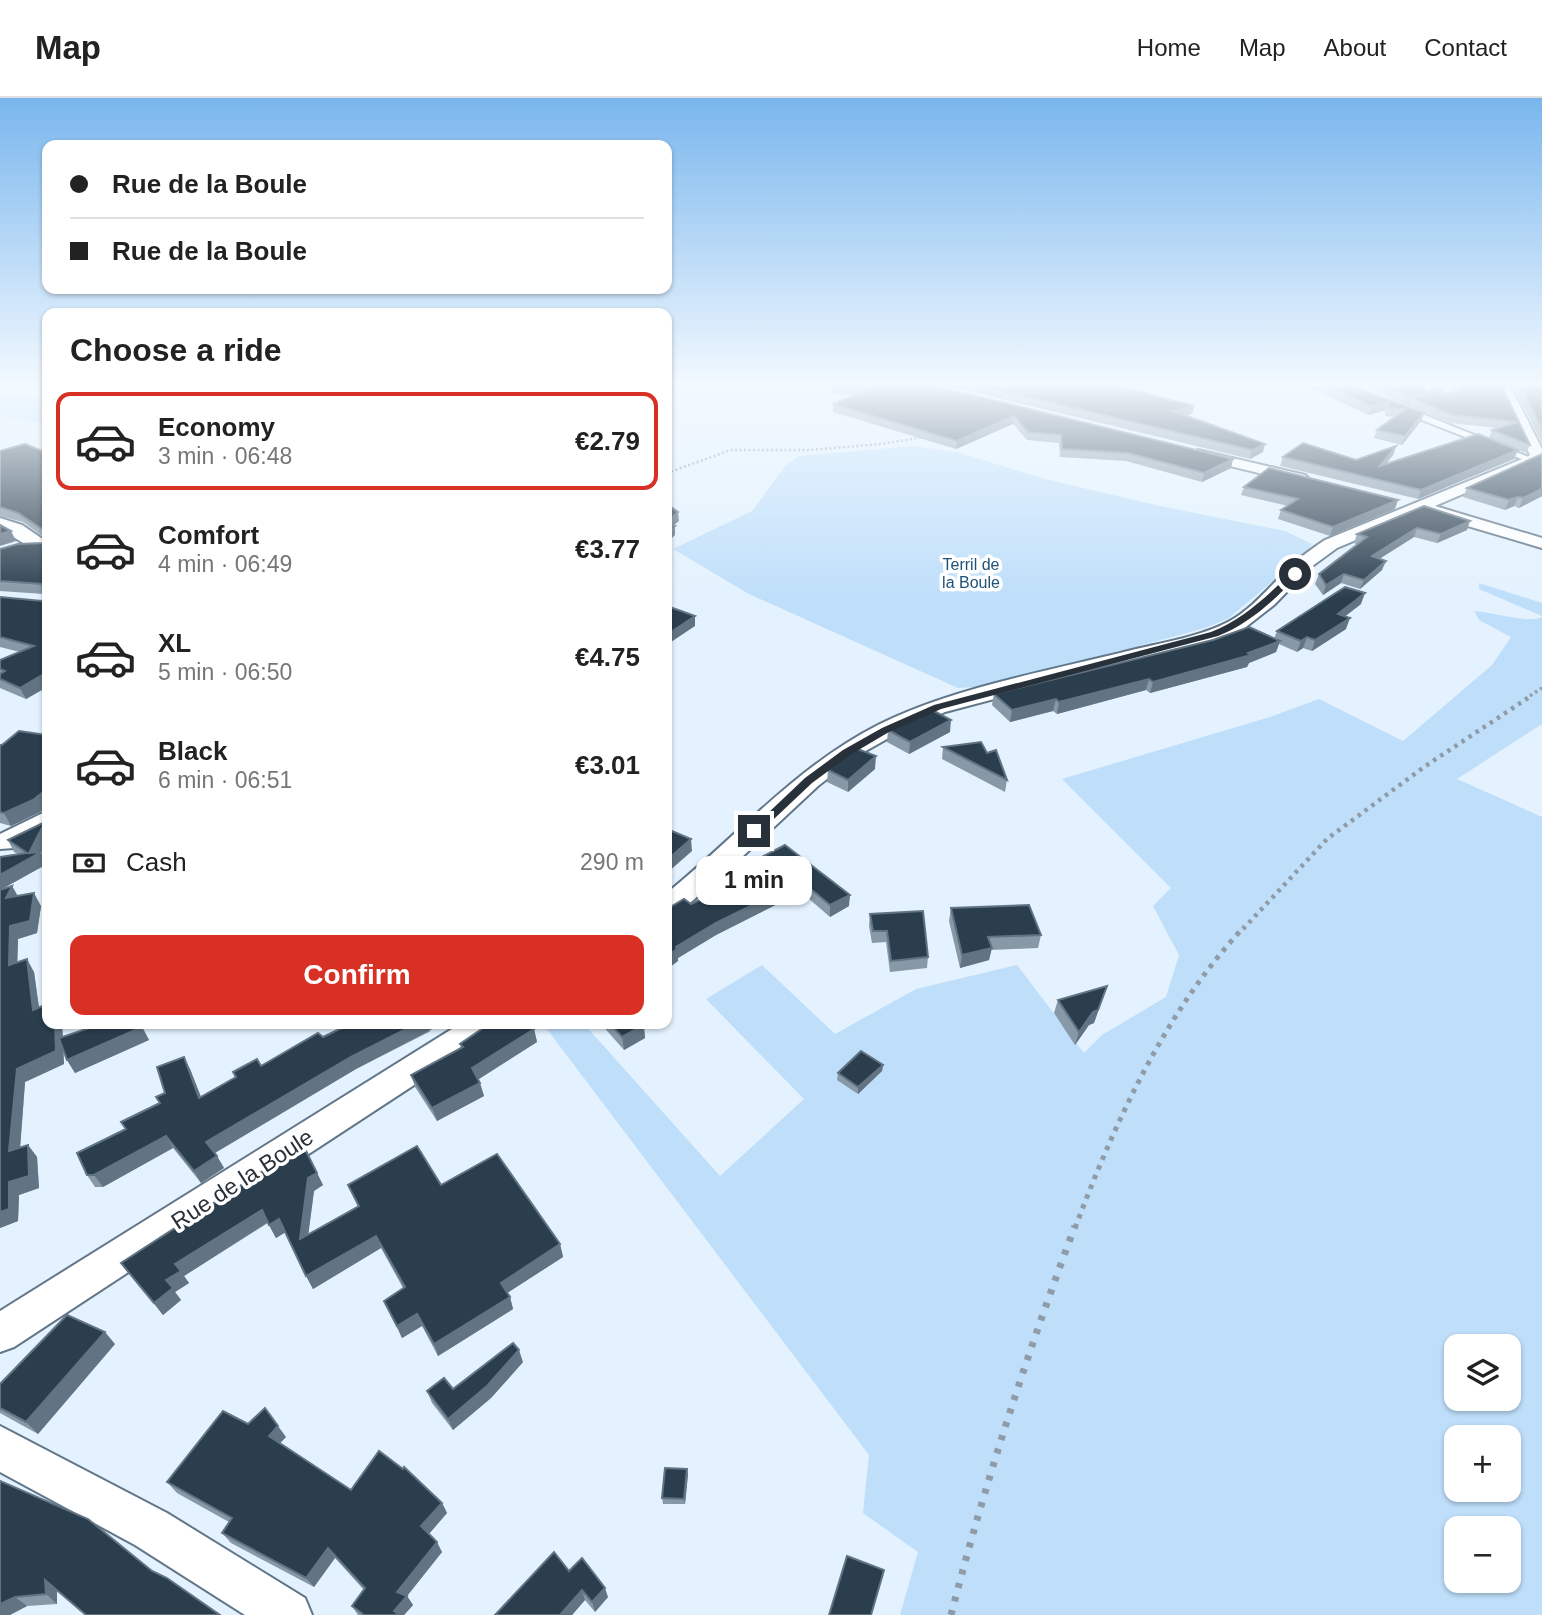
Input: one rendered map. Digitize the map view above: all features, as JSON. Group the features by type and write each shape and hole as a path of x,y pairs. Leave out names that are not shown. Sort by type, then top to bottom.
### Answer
{"street":[{"path":"1211,457 1311,481"},
{"path":"672,903 718,865 808,781 847,752 886,730 937,707 1188,642 1235,626 1267,601 1305,563 1331,544 1537,457"},
{"path":"1390,500 1542,543"},
{"path":"0,523 42,545"},
{"path":"10,551 20,547 42,546"},
{"path":"2,843 42,822"},
{"name":"Rue de la Boule","path":"0,1333 476,1029"},
{"path":"0,1448 151,1530 288,1615"}],"lane":[{"path":"1524,457 1532,460"}],"path":[{"path":"672,471 713,457"},
{"path":"951,1615 971,1538 1030,1346 1093,1179 1162,1039 1221,952 1327,839 1424,767 1542,688"}],"green space":[{"name":"Terril de la Boule","path":"798,457 973,457 1045,479 1285,531 1312,544 1305,554 1229,618 1205,628 991,686 958,688 749,594 673,549 752,511 785,466"},
{"path":"1479,583 1542,603 1542,616 1479,589"},
{"path":"1474,611 1528,619 1542,617 1542,724 1457,779 1542,817 1542,1615 900,1615 918,1552 863,1513 869,1455 547,1029 588,1029 720,1176 804,1099 706,999 762,965 835,1034 916,989 1017,965 1084,1053 1102,1035 1166,997 1179,955 1153,906 1171,888 1062,779 1270,717 1319,699 1403,741 1492,665 1511,637 1479,620"}],"building":[{"path":"0,457 42,457 42,529 18,513 0,507"},
{"path":"1142,457 1233,459 1204,473"},
{"path":"1283,457 1346,457 1356,460 1365,457 1387,457 1380,466 1408,457 1502,457 1421,490"},
{"path":"1536,457 1542,457 1542,489 1523,498 1509,500 1467,488"},
{"path":"1269,468 1398,500 1333,527 1281,510 1298,499 1244,487"},
{"path":"1424,506 1470,521 1441,534 1417,528 1372,556 1386,561 1364,580 1344,574 1326,585 1319,574 1367,537 1357,534"},
{"path":"0,525 11,531 0,534"},
{"path":"42,543 42,584 0,581 0,549 18,544"},
{"path":"1345,587 1365,593 1338,614 1350,618 1315,640 1307,637 1301,641 1277,631"},
{"path":"0,597 42,601 42,675 20,688 0,679 0,674 5,671 0,669 0,660 34,646 0,637"},
{"path":"672,608 695,616 672,631"},
{"path":"1249,627 1280,641 1248,653 1251,655 1153,682 1149,679 1059,702 1056,699 1012,710 994,694 1213,640"},
{"path":"932,710 951,720 910,742 888,730"},
{"path":"19,731 42,734 42,793 4,813 0,812 2,745"},
{"path":"981,742 987,753 996,750 1007,780 943,747"},
{"path":"855,748 876,756 848,780 828,770"},
{"path":"42,823 29,853 41,852 0,875 0,857 27,853 8,840"},
{"path":"672,831 691,839 672,856"},
{"path":"785,845 850,895 830,905 801,881 716,923 676,947 672,952 672,906 684,899 691,904 763,871 752,862"},
{"path":"12,886 6,898 34,893 30,921 10,926 9,965 27,959 33,1010 42,1006 42,1029 55,1029 56,1051 17,1069 9,1151 28,1145 29,1176 9,1182 9,1209 0,1212 0,890"},
{"path":"1029,905 1041,935 988,937 992,948 962,955 951,908"},
{"path":"923,911 928,957 891,961 887,931 873,931 870,914"},
{"path":"1107,986 1098,1010 1093,1012 1079,1032 1058,1000"},
{"path":"86,1029 137,1029 67,1060 59,1038"},
{"path":"340,1029 406,1029 351,1057 206,1142 217,1156 194,1171 166,1136 94,1175 87,1175 77,1153 126,1129 121,1122 160,1103 156,1097 165,1093 157,1067 184,1057 199,1098 236,1077 233,1072 257,1059 261,1066 318,1033 323,1037"},
{"path":"482,1029 534,1029 472,1068 480,1083 432,1108 411,1075 463,1047 460,1044"},
{"path":"615,1029 637,1029 622,1037"},
{"path":"861,1051 883,1065 858,1087 838,1073"},
{"path":"303,1145 317,1173 308,1178 300,1239 359,1206 348,1185 417,1146 441,1185 497,1154 560,1244 501,1283 510,1297 434,1344 417,1314 397,1326 384,1301 405,1287 376,1236 306,1276 279,1219 269,1225 262,1210 175,1264 181,1271 166,1280 173,1288 154,1303 121,1263"},
{"path":"67,1315 105,1332 26,1422 0,1408 0,1384"},
{"path":"513,1343 519,1350 487,1386 448,1419 427,1391 444,1378 453,1389"},
{"path":"265,1408 278,1426 269,1436 351,1490 379,1451 403,1469 404,1467 442,1503 421,1526 437,1542 397,1592 407,1596 394,1611 400,1615 364,1615 352,1606 365,1588 328,1548 306,1578 222,1533 232,1518 167,1482 223,1411 248,1424"},
{"path":"665,1468 687,1469 684,1499 662,1498"},
{"path":"0,1481 88,1519 152,1571 167,1578 220,1615 86,1615 45,1580 46,1594 15,1597 0,1604"},
{"path":"554,1552 569,1571 582,1558 605,1588 592,1602 582,1590 560,1615 495,1615"},
{"path":"847,1556 884,1570 871,1615 829,1615"}],"route":[{"path":"754,831 808,781 847,752 886,730 937,707 1172,646 1235,626 1295,574"}]}
